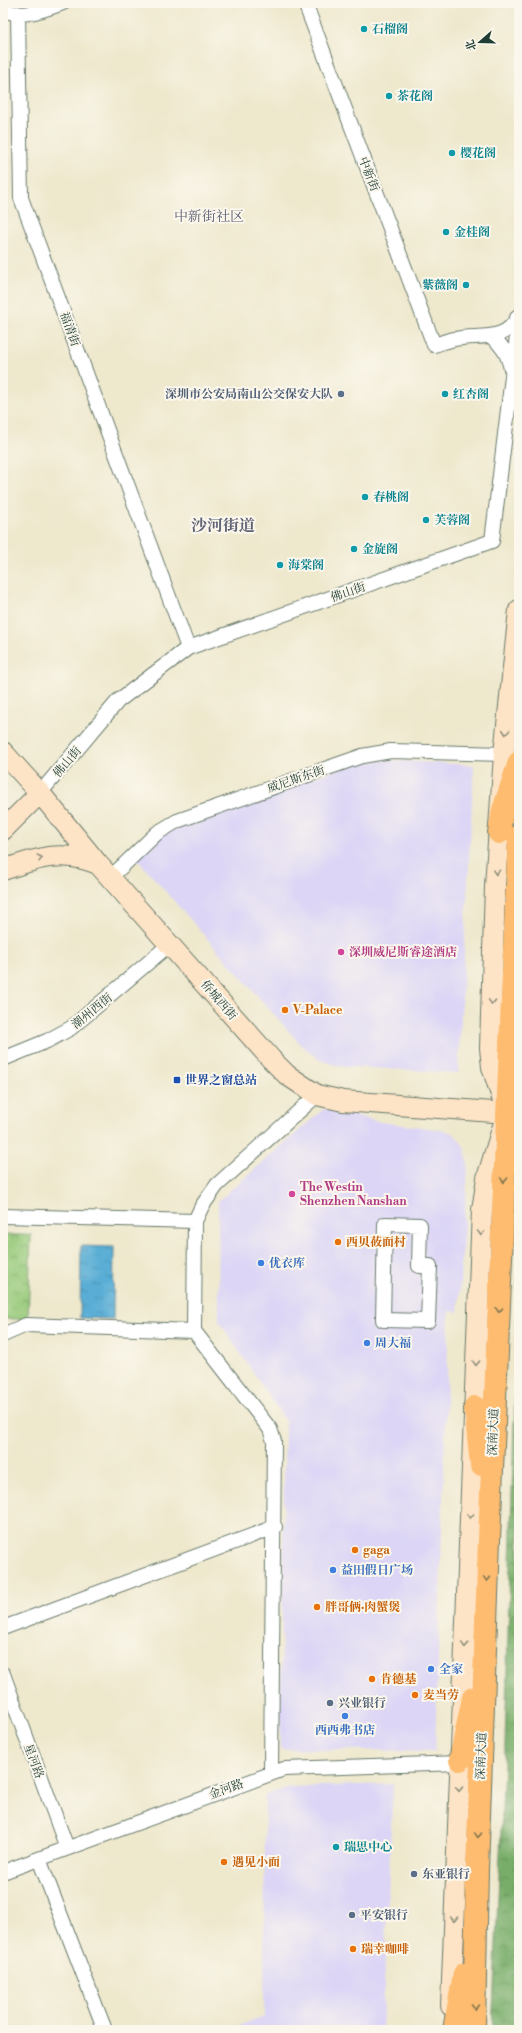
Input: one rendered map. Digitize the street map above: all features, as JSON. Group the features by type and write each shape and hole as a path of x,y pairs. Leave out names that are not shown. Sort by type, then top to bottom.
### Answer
{"main road":[{"path":"511,758 519,610"},
{"name":"侨城西街","path":"3,752 272,1060 287,1074 317,1095 343,1101 507,1113"},
{"name":"深南大道","path":"474,2030 477,1870 485,1642 507,1113 509,834 503,810 511,758"},
{"path":"3,830 40,793"},
{"path":"3,870 42,857 54,855 75,856 105,870"},
{"path":"450,2030 482,1210 488,1178 507,1113"},
{"path":"475,1407 489,1540"},
{"path":"460,1761 485,1642"},
{"path":"454,2030 463,1981 477,1870"}],"street":[{"path":"3,8 18,14 34,12 62,3"},
{"name":"中新街","path":"305,3 434,345 455,339 491,336"},
{"name":"福清街","path":"18,14 21,198 188,648"},
{"path":"491,336 502,333 514,325 519,314"},
{"name":"佛山街","path":"40,793 118,701 188,648 492,541 519,319"},
{"path":"491,336 501,344 508,357 512,374"},
{"name":"威尼斯东街","path":"105,870 157,833 177,822 362,756 391,751 511,758"},
{"name":"潮州西街","path":"3,1059 47,1041 71,1028 170,944"},
{"path":"271,1772 275,1527 273,1434 194,1331 195,1221 202,1206 217,1185 317,1095"},
{"path":"3,1216 195,1221"},
{"path":"385,1224 420,1225 419,1266 430,1266 428,1321 383,1320 385,1224"},
{"path":"3,1324 194,1331"},
{"path":"3,1334 26,1325"},
{"path":"3,1628 275,1527"},
{"name":"星河路","path":"3,1674 67,1848"},
{"name":"金河路","path":"3,1872 271,1772 297,1768 460,1761"},
{"path":"39,1858 104,2030"}],"shaded area":[{"name":"深圳威尼斯睿途酒店","path":"385,760 474,765 458,1073 338,1066 320,1060 301,1045 137,859 164,833 354,763"},
{"path":"325,1108 380,1122 444,1130 454,1134 463,1145 466,1154 468,1166 458,1312 449,1311 435,1751 280,1749 285,1420 219,1321 218,1201"},
{"path":"393,1784 382,2030 228,2030 264,2016 265,1795 289,1787"}],"green space":[{"path":"3,1235 31,1235 28,1319 3,1319"},
{"path":"519,1243 519,2018 517,2030 492,2030 505,1744"}],"water":[{"path":"81,1246 114,1247 113,1319 80,1318"}],"place":[{"name":"石榴阁","path":"364,29"},
{"name":"茶花阁","path":"389,96"},
{"name":"樱花阁","path":"452,153"},
{"name":"金桂阁","path":"446,232"},
{"name":"紫薇阁","path":"466,285"},
{"name":"深圳市公安局南山公交保安大队","path":"341,394"},
{"name":"红杏阁","path":"445,394"},
{"name":"春桃阁","path":"365,497"},
{"name":"芙蓉阁","path":"426,520"},
{"name":"金旋阁","path":"354,549"},
{"name":"海棠阁","path":"280,565"},
{"name":"深圳威尼斯睿途酒店","path":"341,952"},
{"name":"V-Palace","path":"285,1010"},
{"name":"世界之窗总站","path":"177,1080"},
{"name":"The Westin Shenzhen Nanshan","path":"292,1194"},
{"name":"西贝莜面村","path":"338,1242"},
{"name":"优衣库","path":"261,1263"},
{"name":"周大福","path":"367,1343"},
{"name":"gaga","path":"355,1550"},
{"name":"益田假日广场","path":"333,1570"},
{"name":"胖哥俩·肉蟹煲","path":"317,1607"},
{"name":"全家","path":"431,1669"},
{"name":"肯德基","path":"372,1679"},
{"name":"麦当劳","path":"415,1695"},
{"name":"兴业银行","path":"330,1703"},
{"name":"西西弗书店","path":"345,1716"},
{"name":"瑞思中心","path":"336,1847"},
{"name":"遇见小面","path":"224,1862"},
{"name":"东亚银行","path":"414,1874"},
{"name":"平安银行","path":"352,1915"},
{"name":"瑞幸咖啡","path":"353,1949"}],"district":[{"name":"中新街社区","path":"209,216"},
{"name":"沙河街道","path":"223,525"}]}
